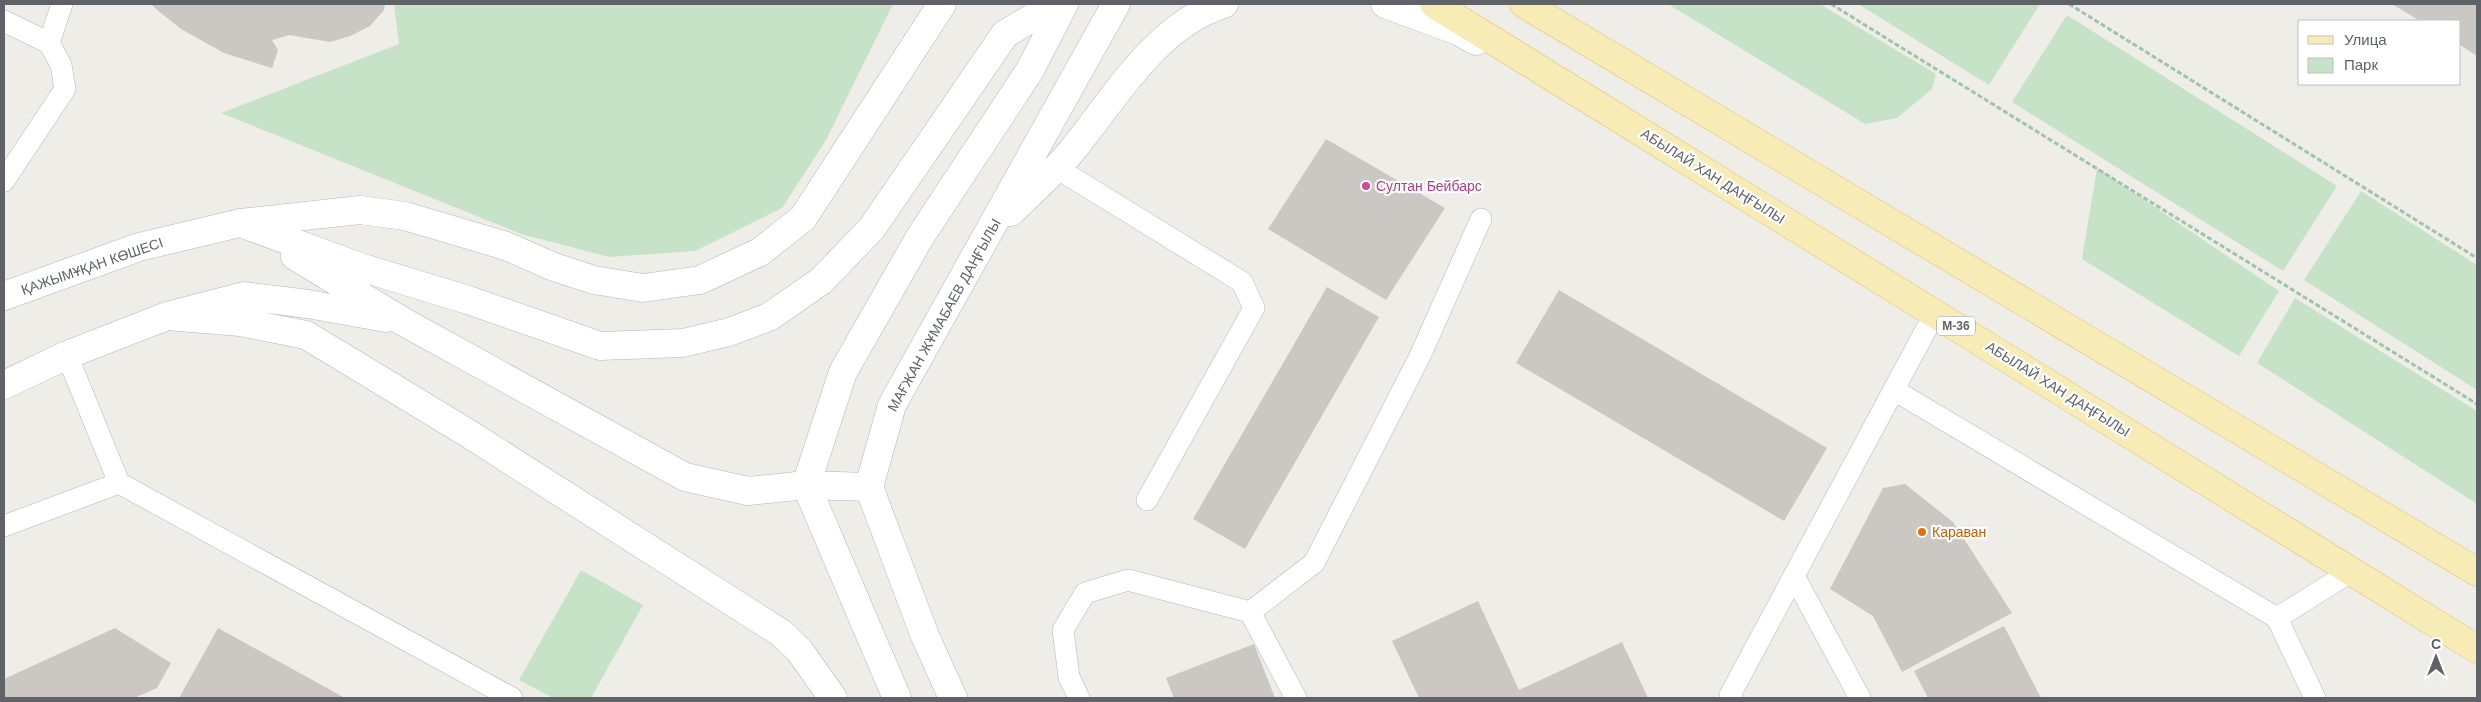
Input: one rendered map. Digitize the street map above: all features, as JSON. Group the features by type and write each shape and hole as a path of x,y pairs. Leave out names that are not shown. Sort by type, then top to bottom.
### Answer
{"main road":[{"name":"ҚАЖЫМҰҚАН КӨШЕСІ","path":"4,296 139,247 240,223 360,210 405,216 506,246 554,268 594,280 643,288 700,280 760,252 803,218 942,4"},
{"path":"240,223 360,267 468,300 600,346 684,343 729,332 769,317 821,281 872,228 1005,34 1056,4"},
{"path":"897,698 806,485 843,372 920,237 1030,70 1064,4"},
{"name":"МАҒЖАН ЖҰМАБАЕВ ДАҢҒЫЛЫ","path":"869,488 892,405 1116,4"},
{"path":"986,239 1068,155 1157,45 1204,10 1224,4"},
{"path":"1385,4 1458,31 1583,95"},
{"name":"АБЫЛАЙ ХАН ДАҢҒЫЛЫ","path":"1434,4 2477,649"},
{"path":"1524,4 2477,572"},
{"path":"240,223 402,321 685,477 748,492 806,485 869,488 925,636 953,698"},
{"path":"4,384 67,355 167,316 244,296 308,304 402,321"},
{"path":"167,316 240,322 306,334 466,432 781,633 799,650 833,698"}],"lane":[{"path":"49,43 62,4"},
{"path":"4,21 49,43 61,65 65,89 4,181"},
{"path":"1056,167 1242,282 1254,308 1147,500"},
{"path":"1250,612 1314,563 1420,356 1481,219"},
{"path":"1732,698 1730,695 1935,313"},
{"path":"67,355 119,483 512,698"},
{"path":"1894,390 2277,618 2314,698"},
{"path":"4,526 119,483"},
{"path":"2277,618 2352,571"},
{"path":"1794,576 1860,698"},
{"path":"1079,698 1068,677 1063,630 1085,593 1128,580 1250,612 1296,698"}],"path":[{"path":"1830,4 2477,404"},
{"path":"2070,4 2477,258"}],"green space":[{"path":"394,4 893,4 826,140 782,208 695,251 609,257 521,234 221,113 399,44"},
{"path":"1668,4 1820,4 1936,74 1932,89 1897,118 1865,124"},
{"path":"1858,4 2040,4 1989,85"},
{"path":"2067,15 2337,186 2283,271 2012,102"},
{"path":"2097,168 2279,291 2239,356 2082,259"},
{"path":"2361,191 2477,265 2477,390 2304,280"},
{"path":"2295,298 2477,411 2477,504 2257,363"},
{"path":"581,570 643,605 591,698 553,698 519,680"}],"building":[{"path":"150,4 385,4 384,10 370,26 350,36 330,42 289,35 272,40 278,50 272,68 224,53 181,29"},
{"path":"2392,4 2477,4 2477,56 2461,46 2461,20 2418,20"},
{"path":"1326,139 1445,208 1386,300 1268,229"},
{"path":"1327,287 1379,317 1245,549 1193,519"},
{"path":"1559,290 1827,448 1784,521 1516,363"},
{"path":"1905,484 1953,522 2012,613 1902,672 1873,616 1830,589 1883,488"},
{"path":"1478,601 1519,690 1622,642 1648,698 1419,698 1392,641"},
{"path":"2004,626 2041,698 1928,698 1914,671"},
{"path":"115,628 171,663 157,688 134,698 4,698 4,679"},
{"path":"218,628 345,698 179,698"},
{"path":"1254,644 1275,698 1174,698 1166,678"}],"place":[{"name":"Султан Бейбарс","path":"1366,186"},
{"name":"Караван","path":"1922,532"}]}
